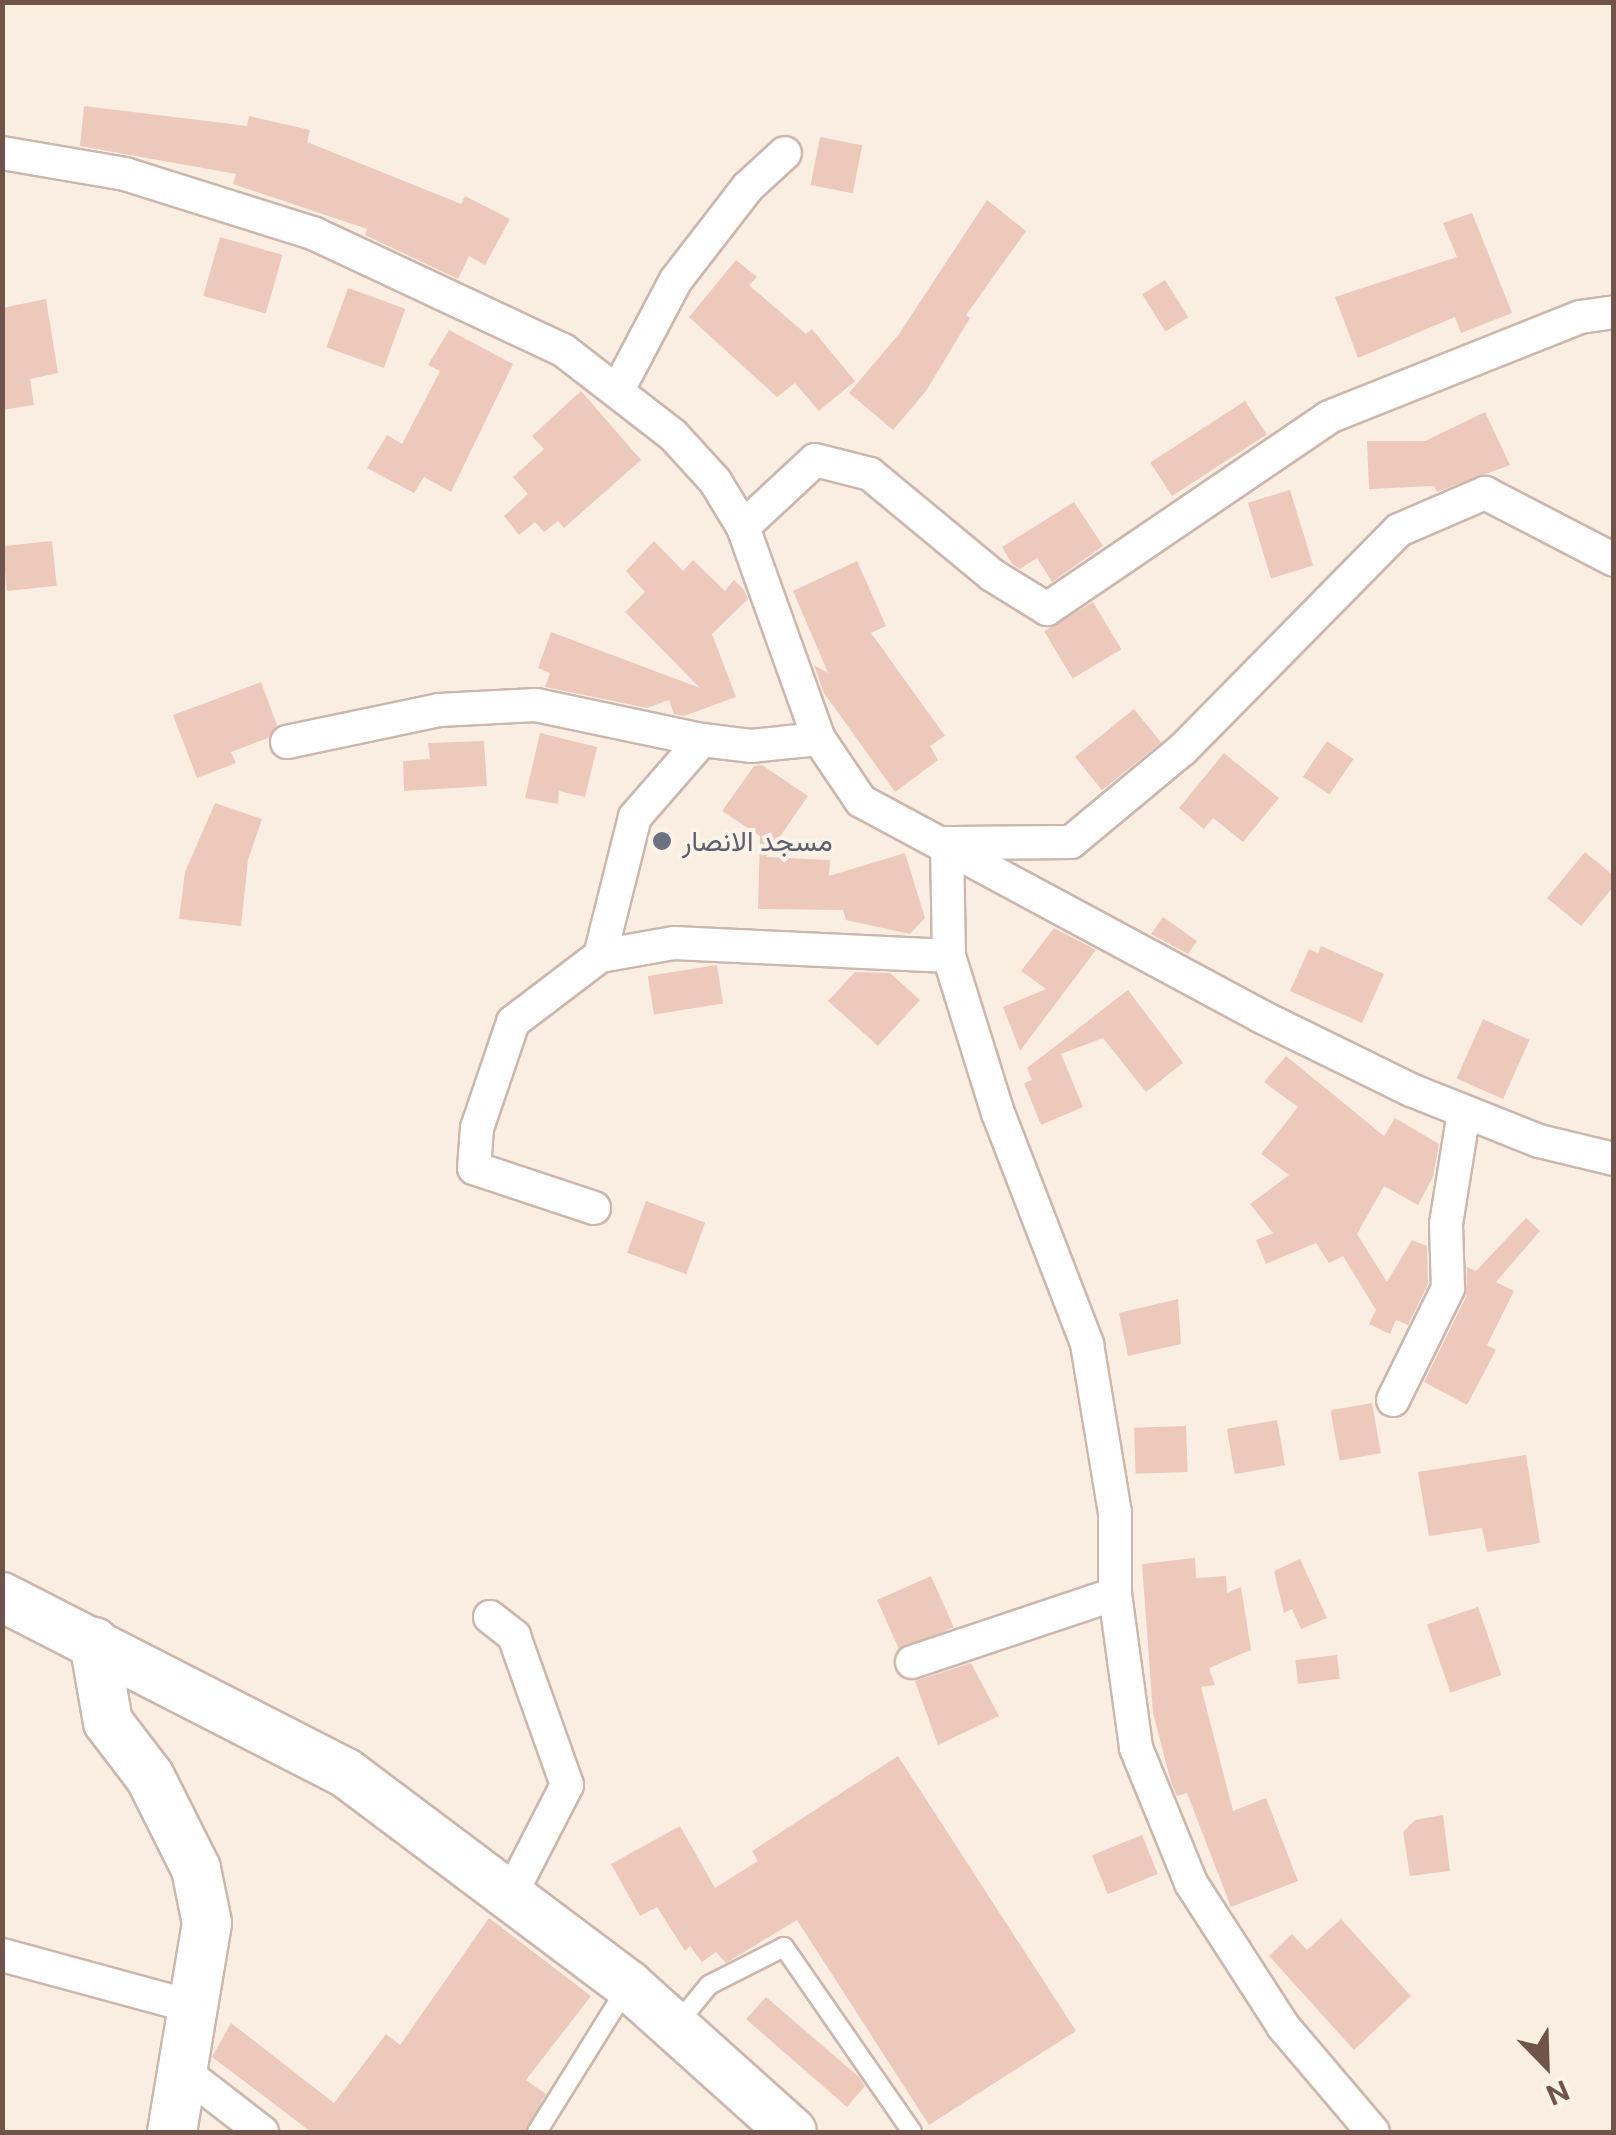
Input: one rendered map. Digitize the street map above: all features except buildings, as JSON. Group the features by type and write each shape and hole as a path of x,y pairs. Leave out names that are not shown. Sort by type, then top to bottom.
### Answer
{"street":[{"path":"2,153 125,174 316,234 563,350 618,388 716,481 743,527 819,739 862,801 948,842 1262,1017 1539,1141 1614,1159"},
{"path":"618,388 676,280 748,187 785,153"},
{"path":"743,527 815,460 870,474 992,575 1047,609 1329,418 1564,323 1614,312"},
{"path":"948,842 1071,842 1182,750 1399,530 1433,515 1485,494 1614,560"},
{"path":"287,742 440,710 536,706 702,740 751,746 819,739"},
{"path":"600,956 635,817 702,740"},
{"path":"948,842 949,956 998,1113 1087,1344 1115,1513 1115,1594 1136,1748 1191,1884 1283,2026 1373,2132"},
{"path":"594,1208 474,1168 476,1128 513,1022 600,956 674,943 949,956"},
{"path":"1393,1400 1448,1288 1448,1192 1464,1110"},
{"path":"912,1662 1115,1594"},
{"path":"2,1596 346,1773 512,1892 628,1985 792,2132"},
{"path":"490,1616 514,1636 566,1785 512,1892"},
{"path":"94,1642 108,1722 150,1777 196,1869 207,1923 172,2132"},
{"path":"2,1956 194,2007"},
{"path":"183,2072 262,2132"}],"lane":[{"path":"674,2027 708,1985 784,1947 912,2132"},
{"path":"537,2132 628,1985"}],"place":[{"name":"مسجد الانصار","path":"662,841"}]}
